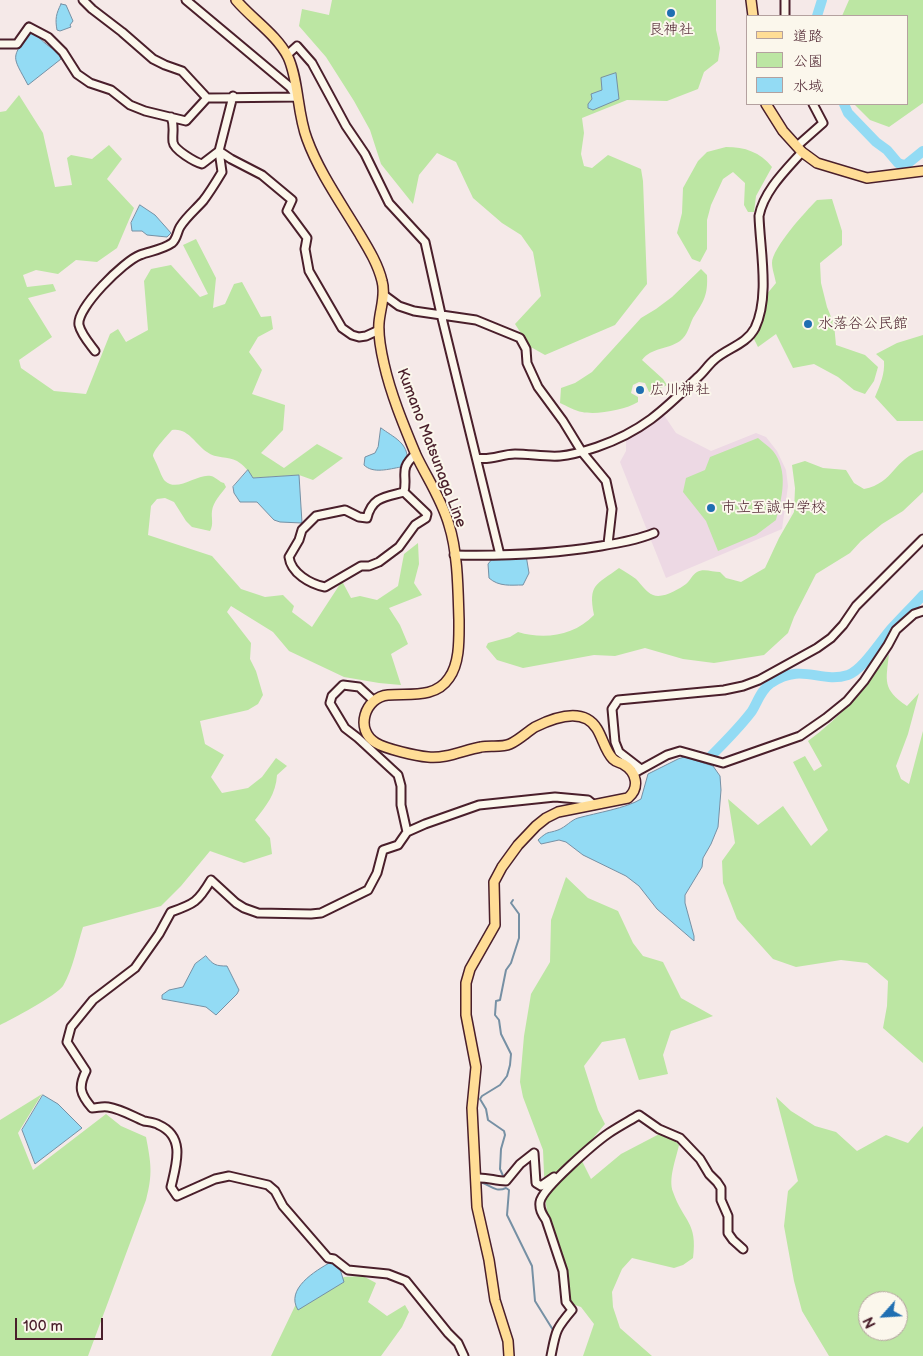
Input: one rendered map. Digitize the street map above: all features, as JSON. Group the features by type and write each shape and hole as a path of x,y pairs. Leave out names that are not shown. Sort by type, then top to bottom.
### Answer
{"main road":[{"name":"Kumano Matsunaga Line","path":"236,0 278,43 287,55 292,68 301,121 307,141 369,250 383,283 384,295 379,330 389,385 416,454 450,526 458,583 459,634 457,657 451,676 443,686 431,692 403,696 381,696 373,700"},
{"path":"751,0 753,15"},
{"path":"767,105 782,131 799,149 817,163 867,178 923,171"},
{"path":"373,700 364,714 364,723 370,738 377,744 409,753 430,757 448,755 483,746 509,744 537,726 565,716 575,716 587,719 603,740 612,758 638,772 634,793 628,798 570,808 558,812 536,826 518,845 494,882 495,925 470,969 466,983 466,1014 476,1067 472,1104 477,1207 489,1260 495,1300 508,1341 509,1356"}],"street":[{"path":"83,0 153,59 182,71 207,98"},
{"path":"186,0 290,87 297,97"},
{"path":"784,15 785,0"},
{"path":"0,44 17,44 29,27 34,29 53,42 63,52 78,74 90,83 110,90 130,105 186,121 207,98 233,96 297,97"},
{"path":"287,55 297,46 312,63 340,116 365,154 384,196 425,242 500,555"},
{"path":"95,351 79,324 84,307 130,261 139,255 164,247 175,240 184,220 202,202 222,172 219,151 233,96"},
{"path":"477,458 483,459 513,454 561,456 582,452 620,439 645,425 727,350 746,341 754,329 760,314 762,299 763,276 759,216 761,207 765,197 799,149 823,124 814,105"},
{"path":"172,117 174,123 173,144 176,148 202,164 219,151"},
{"path":"219,151 262,175 292,200 287,211 307,238 305,249 309,271 342,328 352,335 359,337 379,330"},
{"path":"384,295 399,306 414,311 476,320 520,338 526,349 527,363 538,387 563,421 582,452 606,481 611,498 612,519 608,544"},
{"path":"404,492 406,485 404,470 411,458 416,454"},
{"path":"404,492 427,514 426,518 415,525 399,547 379,562 369,566 360,566 324,587 316,586 306,580 290,564 289,557 299,540 302,530 316,516 345,510 358,517 367,518 369,507 376,500 404,492"},
{"path":"454,555 500,555 570,551 634,539 654,533"},
{"path":"923,539 856,606 831,638 817,648 759,680 724,690 618,700 612,709 615,742 619,752 638,772 667,755 680,751 723,763 800,736 847,701 864,681 888,646 896,630 914,614 923,611"},
{"path":"373,700 359,687 343,685 332,696 330,703 345,728 398,775 401,786 401,805 407,832"},
{"path":"358,738 366,731"},
{"path":"464,1356 458,1343 448,1334 406,1281 388,1274 348,1270 334,1259 328,1258 283,1206 275,1191 268,1186 228,1176 216,1179 177,1196 171,1187 178,1158 177,1146 173,1135 159,1125 121,1110 105,1107 92,1108 84,1099 80,1089 86,1070 67,1042 71,1027 92,1000 135,968 159,934 171,912 199,900 211,880 236,903 258,913 298,915 321,913 368,890 377,873 383,850 398,845 407,832 425,824 479,805 497,802 566,798 588,800 594,805"},
{"path":"551,1356 553,1340 558,1326 572,1310 566,1302 563,1271 546,1220 541,1212 540,1200 560,1176 608,1134 639,1115 658,1129 680,1138 700,1159 709,1174 721,1188 721,1200 728,1216 728,1233 732,1240 743,1249"},
{"path":"476,1178 486,1177 494,1181 506,1181 520,1164 534,1154 536,1183 540,1186 560,1176"}],"shaded area":[{"name":"市立至誠中学校","path":"664,415 676,433 711,451 756,433 766,437 777,451 786,470 788,486 782,529 666,578 620,462 626,451 626,440"}],"green space":[{"path":"332,0 716,0 716,30 720,48 718,61 704,72 698,89 667,101 627,100 582,118 584,133 581,154 584,166 592,168 608,155 641,169 643,181 647,284 615,325 545,355 529,346 515,324 541,296 533,252 521,235 502,223 473,198 456,162 437,153 419,175 413,204 381,164 370,130 354,101 326,57 299,26 302,9 329,15"},
{"path":"849,0 923,0 923,103 889,127 870,120 855,105 908,105 908,15 842,15"},
{"path":"19,95 43,133 55,187 72,185 67,158 71,155 92,159 109,145 122,159 107,179 134,208 117,248 97,262 76,260 58,274 36,270 23,275 27,287 53,284 56,291 28,298 52,337 19,360 21,368 54,391 86,394 110,334 118,329 126,342 148,330 144,281 151,269 171,265 200,297 208,294 183,245 196,239 216,278 213,308 225,304 234,284 242,282 261,317 271,316 273,329 258,337 249,352 262,370 252,394 285,405 283,430 261,453 284,468 317,444 343,458 313,480 299,475 253,478 237,461 211,454 183,431 172,430 158,446 153,456 165,481 176,485 200,477 211,476 224,483 226,487 214,504 210,531 192,527 174,502 165,498 157,499 151,506 148,535 212,556 241,589 265,597 283,595 294,606 292,612 312,627 342,581 351,598 360,596 377,600 398,586 404,554 418,543 419,564 414,583 422,595 389,608 400,625 408,644 391,654 401,685 344,677 289,651 273,632 231,606 227,612 251,643 250,659 256,671 263,695 258,704 248,710 200,721 205,744 224,755 211,777 222,793 248,788 262,777 276,758 287,766 277,775 275,788 267,805 255,820 270,838 272,854 244,863 210,851 181,886 161,906 83,927 72,965 63,986 43,1001 0,1025 0,112 6,111"},
{"path":"726,147 752,151 772,167 756,196 754,212 748,212 744,205 745,183 733,172 723,179 711,205 707,220 707,249 700,262 692,259 677,233 682,213 683,188 698,161 707,152"},
{"path":"832,199 842,231 842,245 820,263 821,283 827,307 834,324 836,345 865,355 878,367 874,381 865,394 854,390 838,377 814,364 793,368 776,334 758,347 752,335 767,301 766,295 776,283 772,263 777,248 805,212 817,200"},
{"path":"701,269 707,275 706,293 685,336 675,344 650,353 642,360 667,385 649,392 645,383 639,382 633,385 631,393 638,397 638,402 611,411 582,412 560,403 561,388 575,383 592,372 641,318 672,297"},
{"path":"923,335 923,421 897,421 875,397 884,370 884,361 876,354 897,343"},
{"path":"758,438 773,451 778,459 783,476 782,494 776,520 756,535 718,551 706,521 683,492 686,478 705,470 710,457"},
{"path":"923,450 923,492 903,511 882,524 861,541 850,553 816,574 788,633 764,655 714,663 683,659 645,648 615,656 594,655 523,668 497,660 486,647 488,643 510,637 518,632 548,636 577,628 594,615 592,597 596,586 619,568 636,579 648,592 657,596 671,593 687,583 695,573 702,570 720,572 726,578 741,582 765,568 794,512 795,488 792,465 805,461 823,468 846,470 854,483 864,489 882,481 905,459"},
{"path":"889,654 887,678 893,694 907,706 919,693 908,734 896,766 901,779 909,784 923,731 923,1063 883,1028 887,1006 888,981 867,963 841,960 796,967 773,959 737,919 723,883 722,861 735,843 728,799 758,825 783,806 811,846 828,830 793,762 805,756 814,771 822,766 808,741 852,701"},
{"path":"566,877 588,898 618,911 633,943 643,956 663,962 681,998 713,1016 671,1031 663,1055 668,1074 639,1080 625,1038 602,1042 584,1066 598,1110 605,1124 579,1155 591,1179 621,1154 665,1131 679,1145 671,1181 677,1202 692,1229 693,1258 683,1265 674,1268 632,1258 622,1269 612,1292 613,1307 620,1328 652,1356 583,1356 594,1324 581,1307 572,1304 548,1219 543,1150 523,1097 520,1082 524,1036 531,994 550,962 551,920"},
{"path":"42,1094 18,1133 33,1170 106,1114 121,1126 146,1137 148,1146 150,1175 146,1200 88,1356 0,1356 0,1120"},
{"path":"776,1097 791,1111 815,1126 836,1132 857,1151 886,1135 908,1143 923,1126 923,1356 829,1356 802,1311 794,1281 784,1226 788,1191 798,1181"},
{"path":"363,1276 376,1283 368,1302 387,1316 405,1305 409,1312 402,1327 381,1356 271,1356 295,1306 344,1277"}],"water":[{"path":"61,4 66,5 73,21 70,25 71,27 60,31 57,30 56,20"},
{"path":"31,31 50,47 57,50 61,59 28,85 16,62 16,57 19,47"},
{"path":"616,73 619,99 593,110 588,108 588,104 592,99 591,94 602,90 601,78"},
{"path":"140,205 155,215 171,233 167,237 147,235 142,231 132,231 131,223"},
{"path":"381,428 403,445 407,461 401,467 376,470 364,465 365,457 375,453 378,447"},
{"path":"248,470 253,478 299,475 302,523 274,520 257,502 240,502 234,493 233,487"},
{"path":"526,555 529,573 523,585 501,584 489,578 488,564 493,558"},
{"path":"685,757 713,766 720,776 721,790 718,827 703,858 702,867 685,895 685,903 694,941 657,909 639,886 626,876 583,855 566,842 559,840 541,844 538,840 546,833 561,829 575,819 620,808 641,799 648,774"},
{"path":"206,956 215,964 227,966 239,990 216,1015 206,1007 162,999 162,995 169,990 183,987 195,964"},
{"path":"43,1095 58,1104 82,1128 35,1164 22,1130"},
{"path":"331,1262 340,1269 344,1282 298,1310 295,1295 299,1288 317,1270"}],"waterway":[{"path":"817,15 822,0"},
{"path":"844,105 848,113 898,163 907,164 923,151"},
{"path":"711,756 752,711 762,692 771,683 793,674 838,677 854,672 866,661 892,628 923,595"},
{"path":"504,1178 500,1169 504,1131 488,1120 486,1109 480,1099 500,1085 507,1076 510,1065 511,1054 501,1034 499,1020 495,1015 496,1001 500,1000 506,970 511,963 519,938 519,914 511,903 513,900"},
{"path":"480,1182 499,1190 506,1188 509,1190 507,1215 532,1266 535,1301 553,1330 553,1334"}],"place":[{"name":"艮神社","path":"671,13"},
{"name":"水落谷公民館","path":"808,324"},
{"name":"広川神社","path":"640,390"},
{"name":"市立至誠中学校","path":"711,508"}]}
